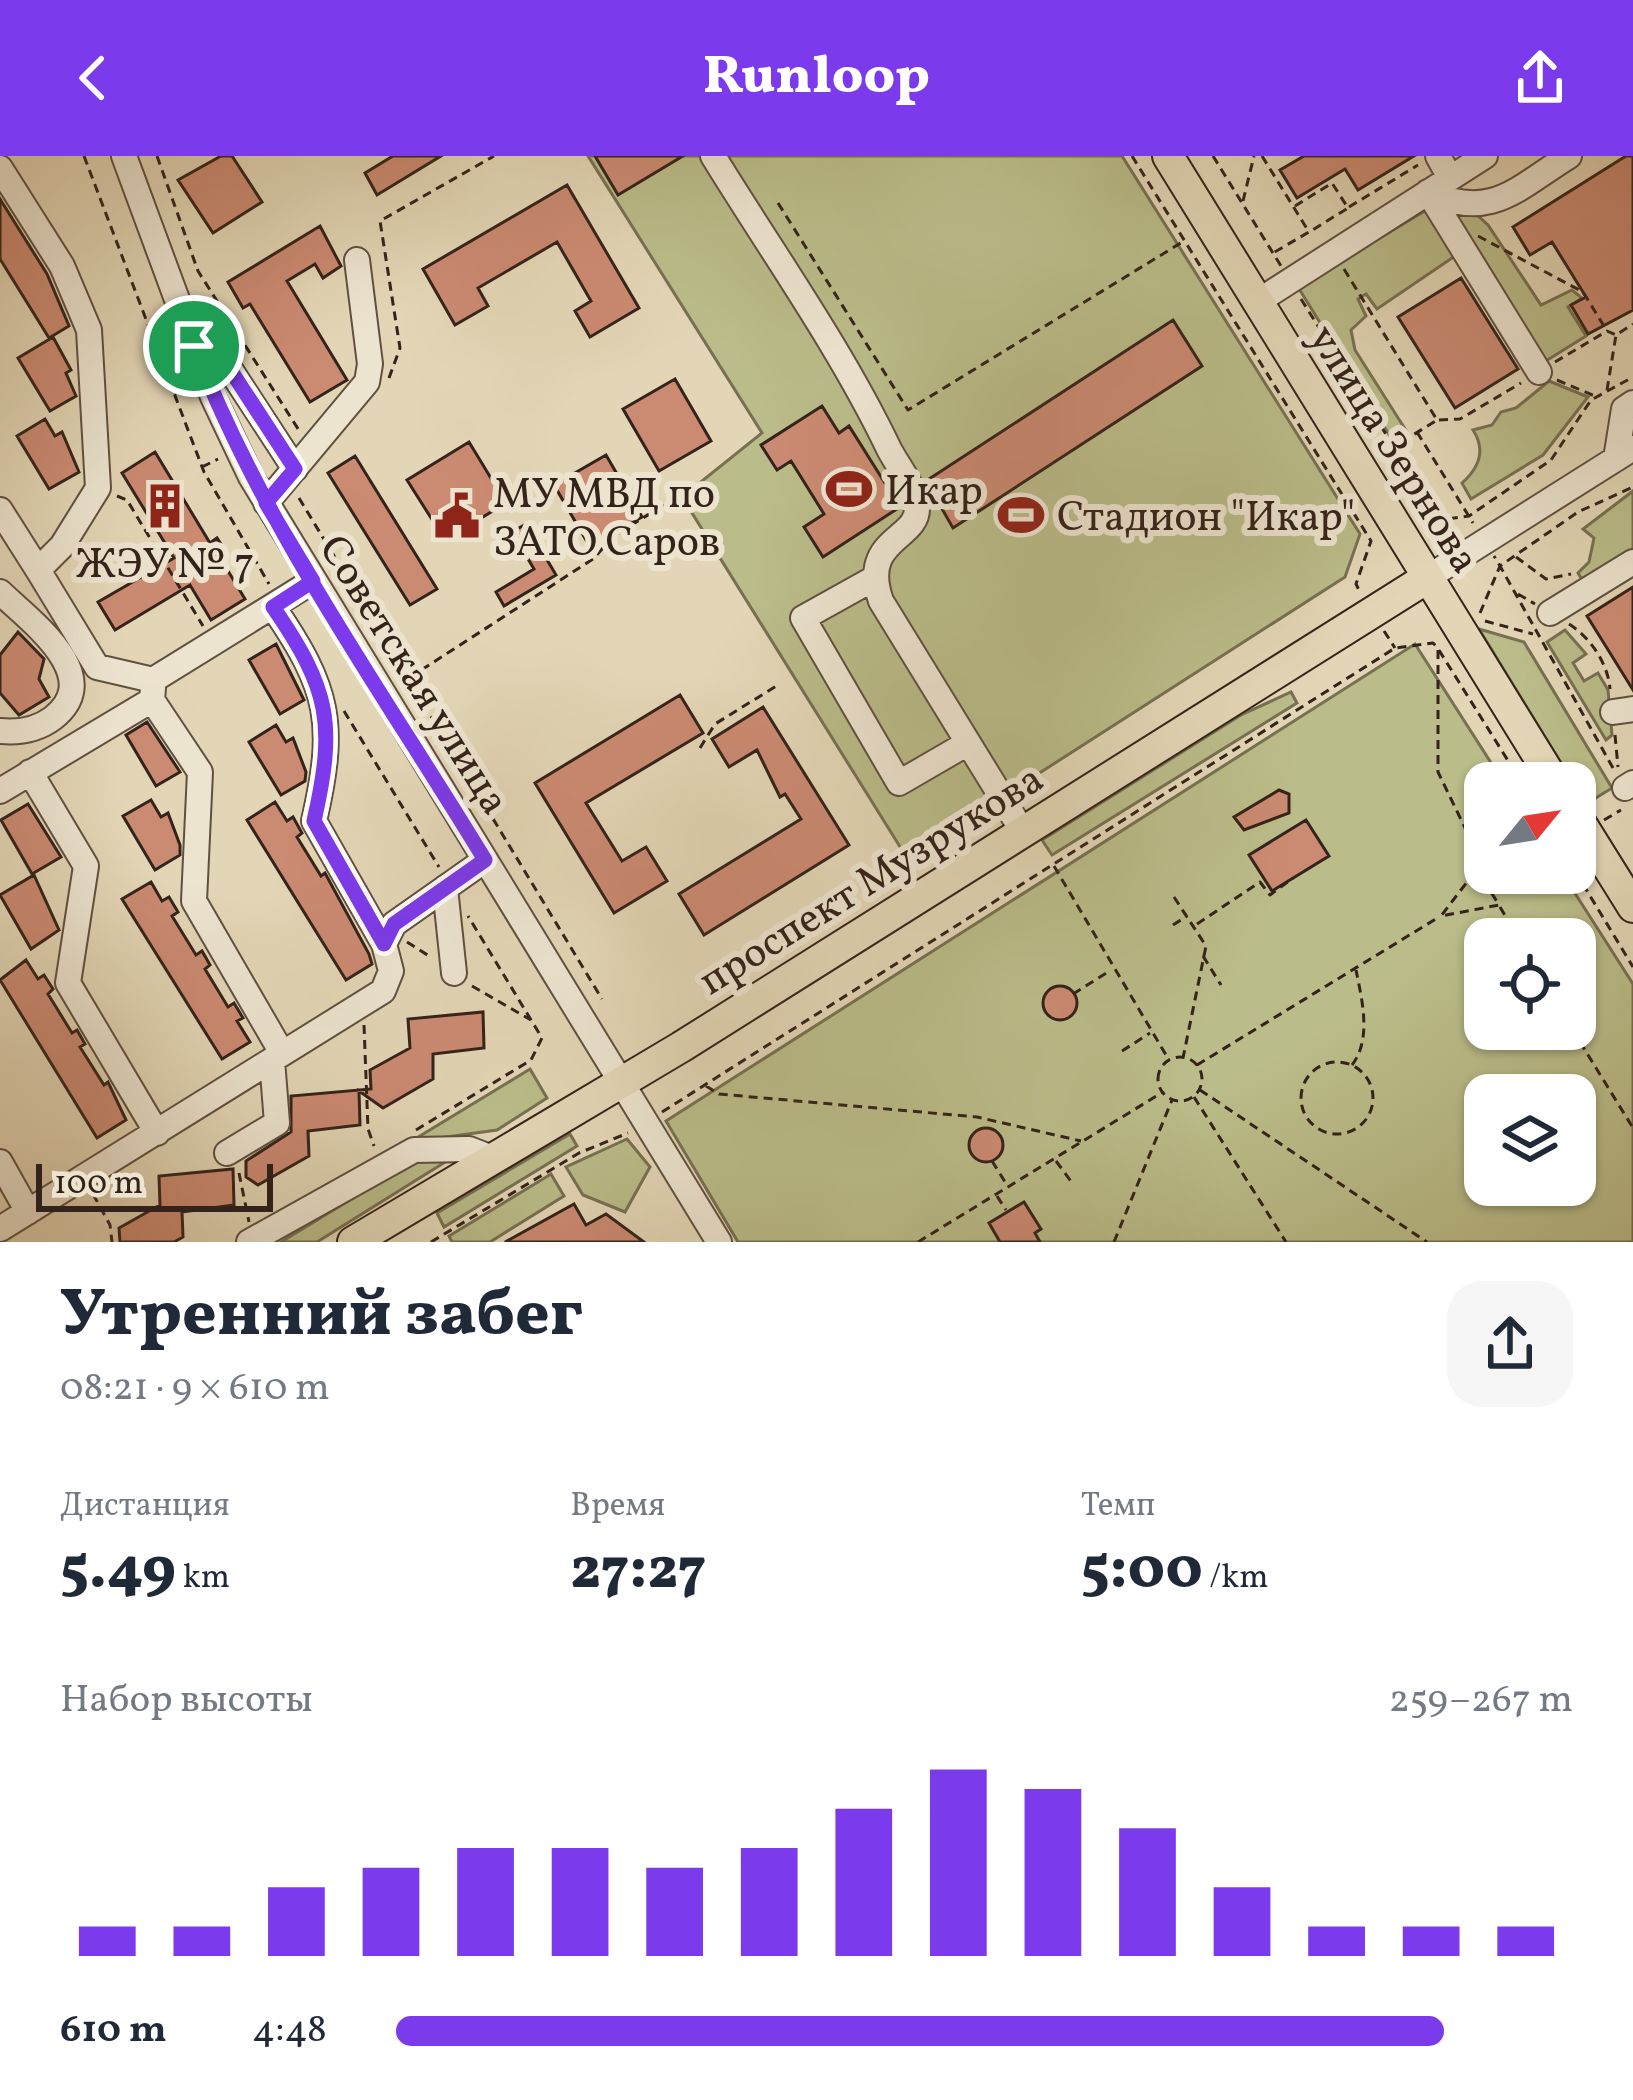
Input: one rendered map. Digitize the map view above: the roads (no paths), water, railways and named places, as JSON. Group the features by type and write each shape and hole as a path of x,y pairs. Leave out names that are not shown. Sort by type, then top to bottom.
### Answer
{"main road":[{"name":"улица Зернова","path":"1168,156 1543,762"},
{"name":"проспект Музрукова","path":"353,1242 624,1081 1427,578"},
{"path":"1596,829 1633,907"}],"street":[{"name":"Советская улица","path":"124,156 194,346 266,503 719,1242"},
{"path":"713,156 874,414 911,492 917,507 914,520 878,558 873,579 881,602 1022,832"},
{"path":"1257,302 1437,170 1486,156"},
{"path":"1437,170 1474,207 1499,201 1568,156"},
{"path":"0,168 62,266 89,330 98,488 62,546 38,570"},
{"path":"1437,170 1445,218 1539,372"},
{"path":"266,503 367,382 370,364 357,260"},
{"path":"194,346 222,357 300,463"},
{"path":"1427,578 1624,453 1624,409 1633,403"},
{"path":"4,523 97,667 152,690 200,772 194,901 277,1056 278,1123 232,1150"},
{"path":"1550,613 1633,562"},
{"path":"873,579 802,618 898,782 968,742"},
{"path":"0,791 214,643 313,581"},
{"path":"0,592 70,665 71,689 65,708 43,726 0,731"},
{"path":"0,1229 383,991 391,971 384,944 314,821 329,756 323,695 303,650 273,607"},
{"path":"0,627 24,616"},
{"path":"30,772 86,866 68,983 157,1133"},
{"path":"384,944 394,924 485,860"},
{"path":"445,888 454,973"},
{"path":"251,1235 414,1150 469,1149 492,1158"},
{"path":"0,1162 28,1212"}],"place":[{"name":"Икар","path":"849,489"},
{"name":"ЖЭУ № 7","path":"165,506"},
{"name":"Стадион \"Икар\"","path":"1021,515"},
{"name":"МУ МВД по ЗАТО Саров","path":"457,516"}]}
